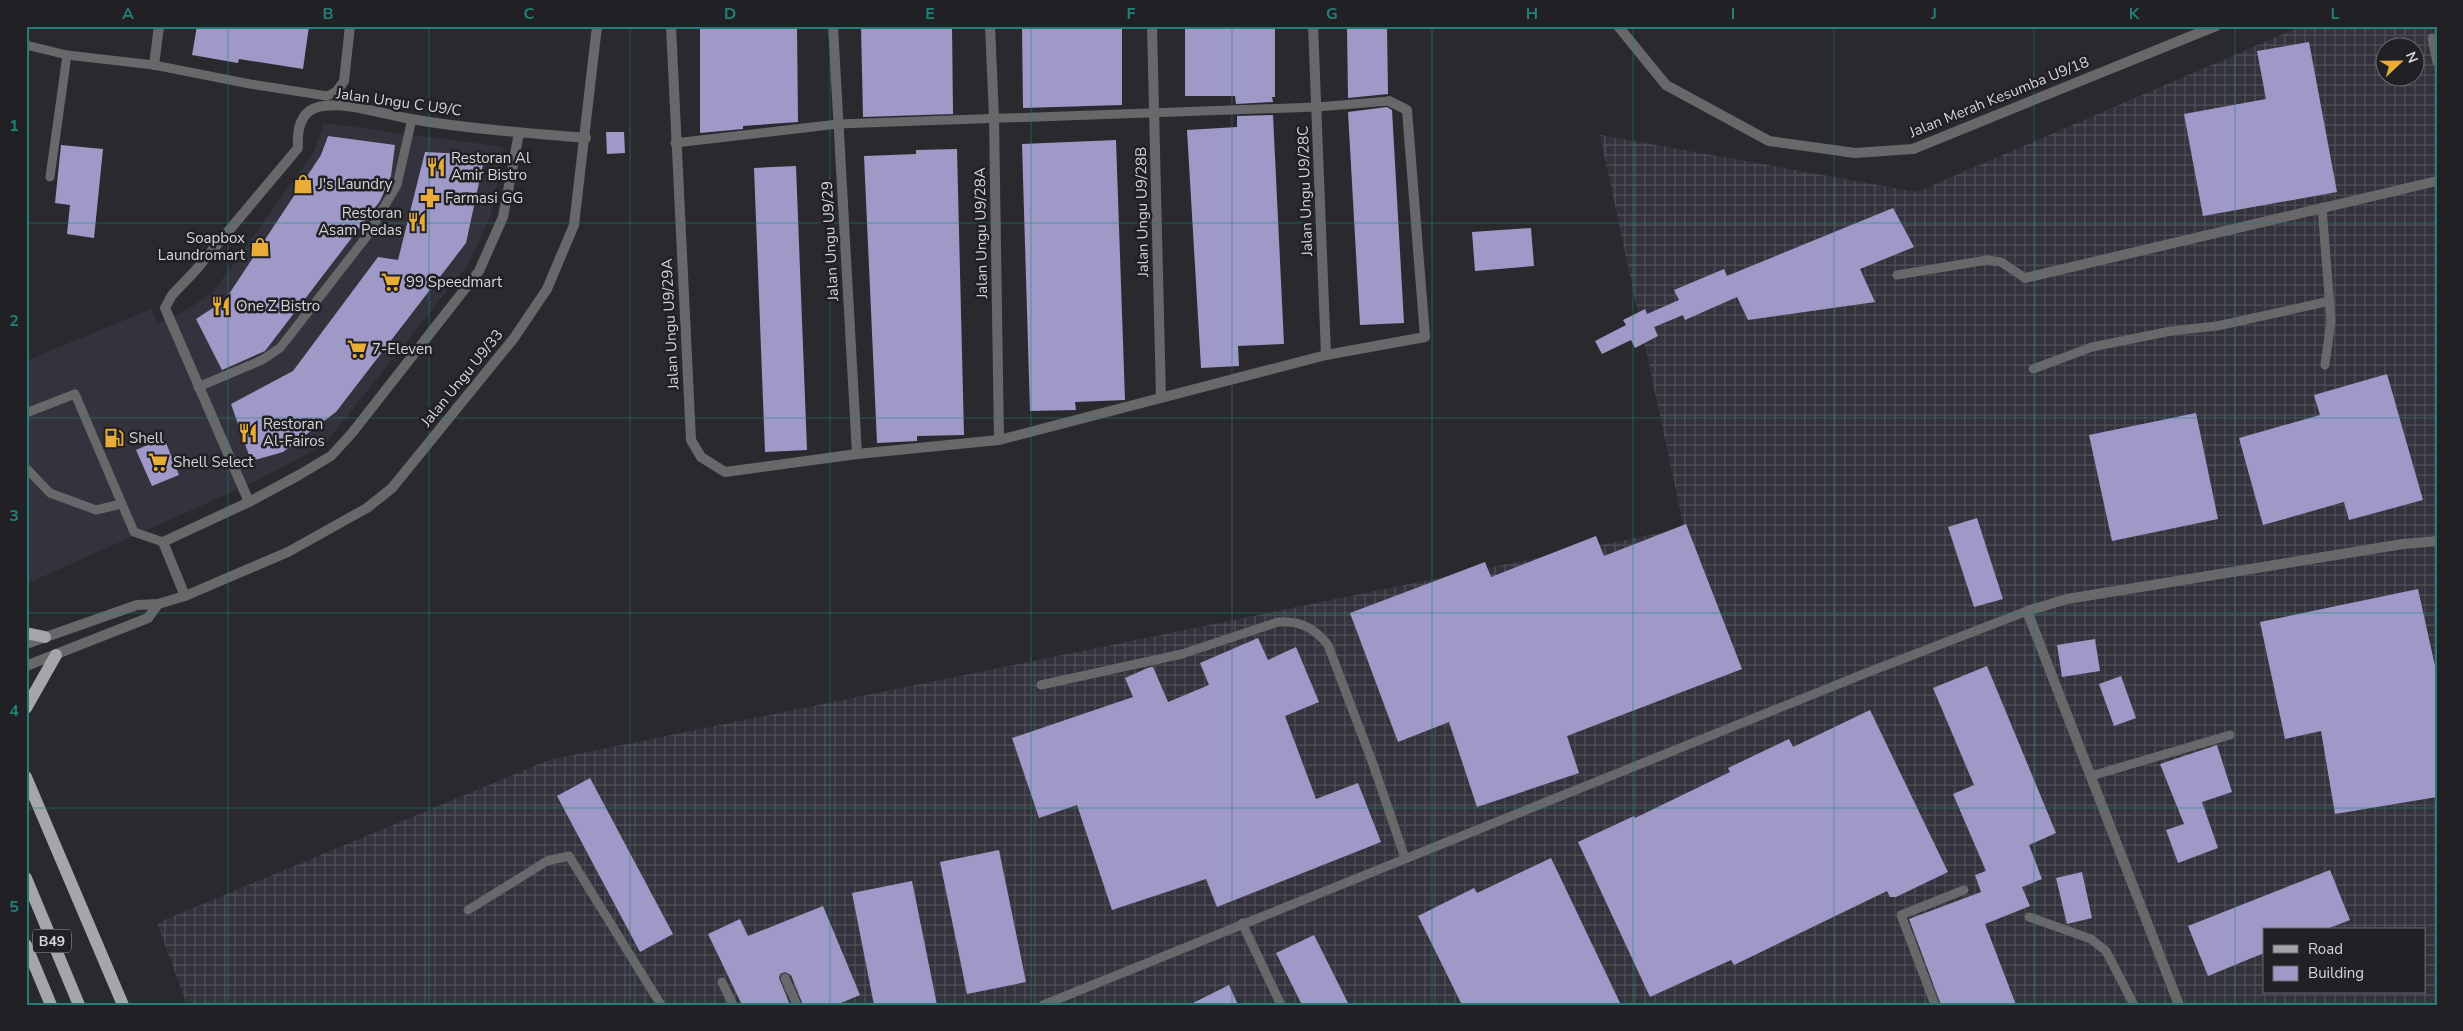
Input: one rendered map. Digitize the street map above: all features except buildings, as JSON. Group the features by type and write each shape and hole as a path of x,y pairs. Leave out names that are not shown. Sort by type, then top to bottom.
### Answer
{"main road":[{"path":"26,633 45,637"},
{"path":"26,708 56,655"},
{"path":"26,776 123,1005"},
{"name":"B49","path":"26,878 79,1005"},
{"name":"B49","path":"26,945 51,1005"}],"street":[{"path":"154,65 159,26"},
{"path":"337,90 344,81 350,26"},
{"name":"Jalan Ungu U9/33","path":"26,644 138,605 158,604 185,596 304,544 367,508 392,488 514,338 547,289 574,225 586,138 597,26"},
{"name":"Jalan Ungu U9/29A","path":"671,26 691,440 701,457 725,472 857,454 999,440 1326,355 1425,337 1407,110 1389,101"},
{"name":"Jalan Ungu U9/29","path":"833,26 857,454"},
{"name":"Jalan Ungu U9/28A","path":"990,26 994,117 999,440"},
{"name":"Jalan Ungu U9/28B","path":"1152,26 1161,398"},
{"name":"Jalan Ungu U9/28C","path":"1313,26 1326,355"},
{"name":"Jalan Merah Kesumba U9/18","path":"1618,26 1666,85 1769,140 1855,153 1913,149 2216,26"},
{"name":"Jalan Ungu C U9/C","path":"249,502 165,308 178,288 195,271 298,148 297,134 304,115 319,107 355,108 412,120 519,133 586,138"},
{"path":"185,596 163,542 249,502 331,456 352,433 480,272 503,217 519,133"},
{"path":"2025,278 2437,181"},
{"path":"2179,1005 2027,611 2067,599 2403,544 2437,541"},
{"name":"Jalan Ungu U9/33","path":"26,666 148,618 158,604"}],"lane":[{"path":"2432,38 2437,62"},
{"path":"26,45 67,55 154,65 250,84 327,96 337,90"},
{"path":"50,177 67,55"},
{"path":"676,143 838,124 1317,107 1389,101"},
{"path":"198,387 262,360 280,348 367,236 397,186 412,120"},
{"path":"2322,207 2331,320 2325,365"},
{"path":"1897,275 1987,260 2001,262 2025,278"},
{"path":"2033,369 2092,347 2171,331 2217,326 2330,302"},
{"path":"26,413 75,394 134,532 163,542"},
{"path":"26,468 50,493 96,510 122,504"},
{"path":"1043,1005 1242,923 1866,673 2027,611"},
{"path":"1041,685 1182,654 1278,622 1288,621 1315,630 1328,645 1373,764 1405,858"},
{"path":"2091,776 2230,734"},
{"path":"468,910 547,861 569,856 661,1005"},
{"path":"1935,1005 1901,915 1964,890"},
{"path":"2030,917 2091,939 2106,951 2134,1005"},
{"path":"1242,923 1281,1005"},
{"path":"785,978 797,1005"},
{"path":"722,982 733,1005"}],"shaded area":[{"path":"2302,26 2437,26 2437,1005 187,1005 157,923 549,760 1684,528 1600,135 1917,192"},
{"path":"324,123 504,147 491,215 467,266 324,445 252,483 26,584 26,361 151,309 158,324 193,306 213,292 314,152"}],"place":[{"name":"Restoran Al Amir Bistro","path":"436,167"},
{"name":"J's Laundry","path":"303,184"},
{"name":"Farmasi GG","path":"430,198"},
{"name":"Restoran Asam Pedas","path":"417,222"},
{"name":"Soapbox Laundromart","path":"260,247"},
{"name":"99 Speedmart","path":"391,282"},
{"name":"One Z Bistro","path":"221,306"},
{"name":"7-Eleven","path":"357,349"},
{"name":"Restoran Al-Fairos","path":"248,433"},
{"name":"Shell","path":"114,438"},
{"name":"Shell Select","path":"158,462"}]}
